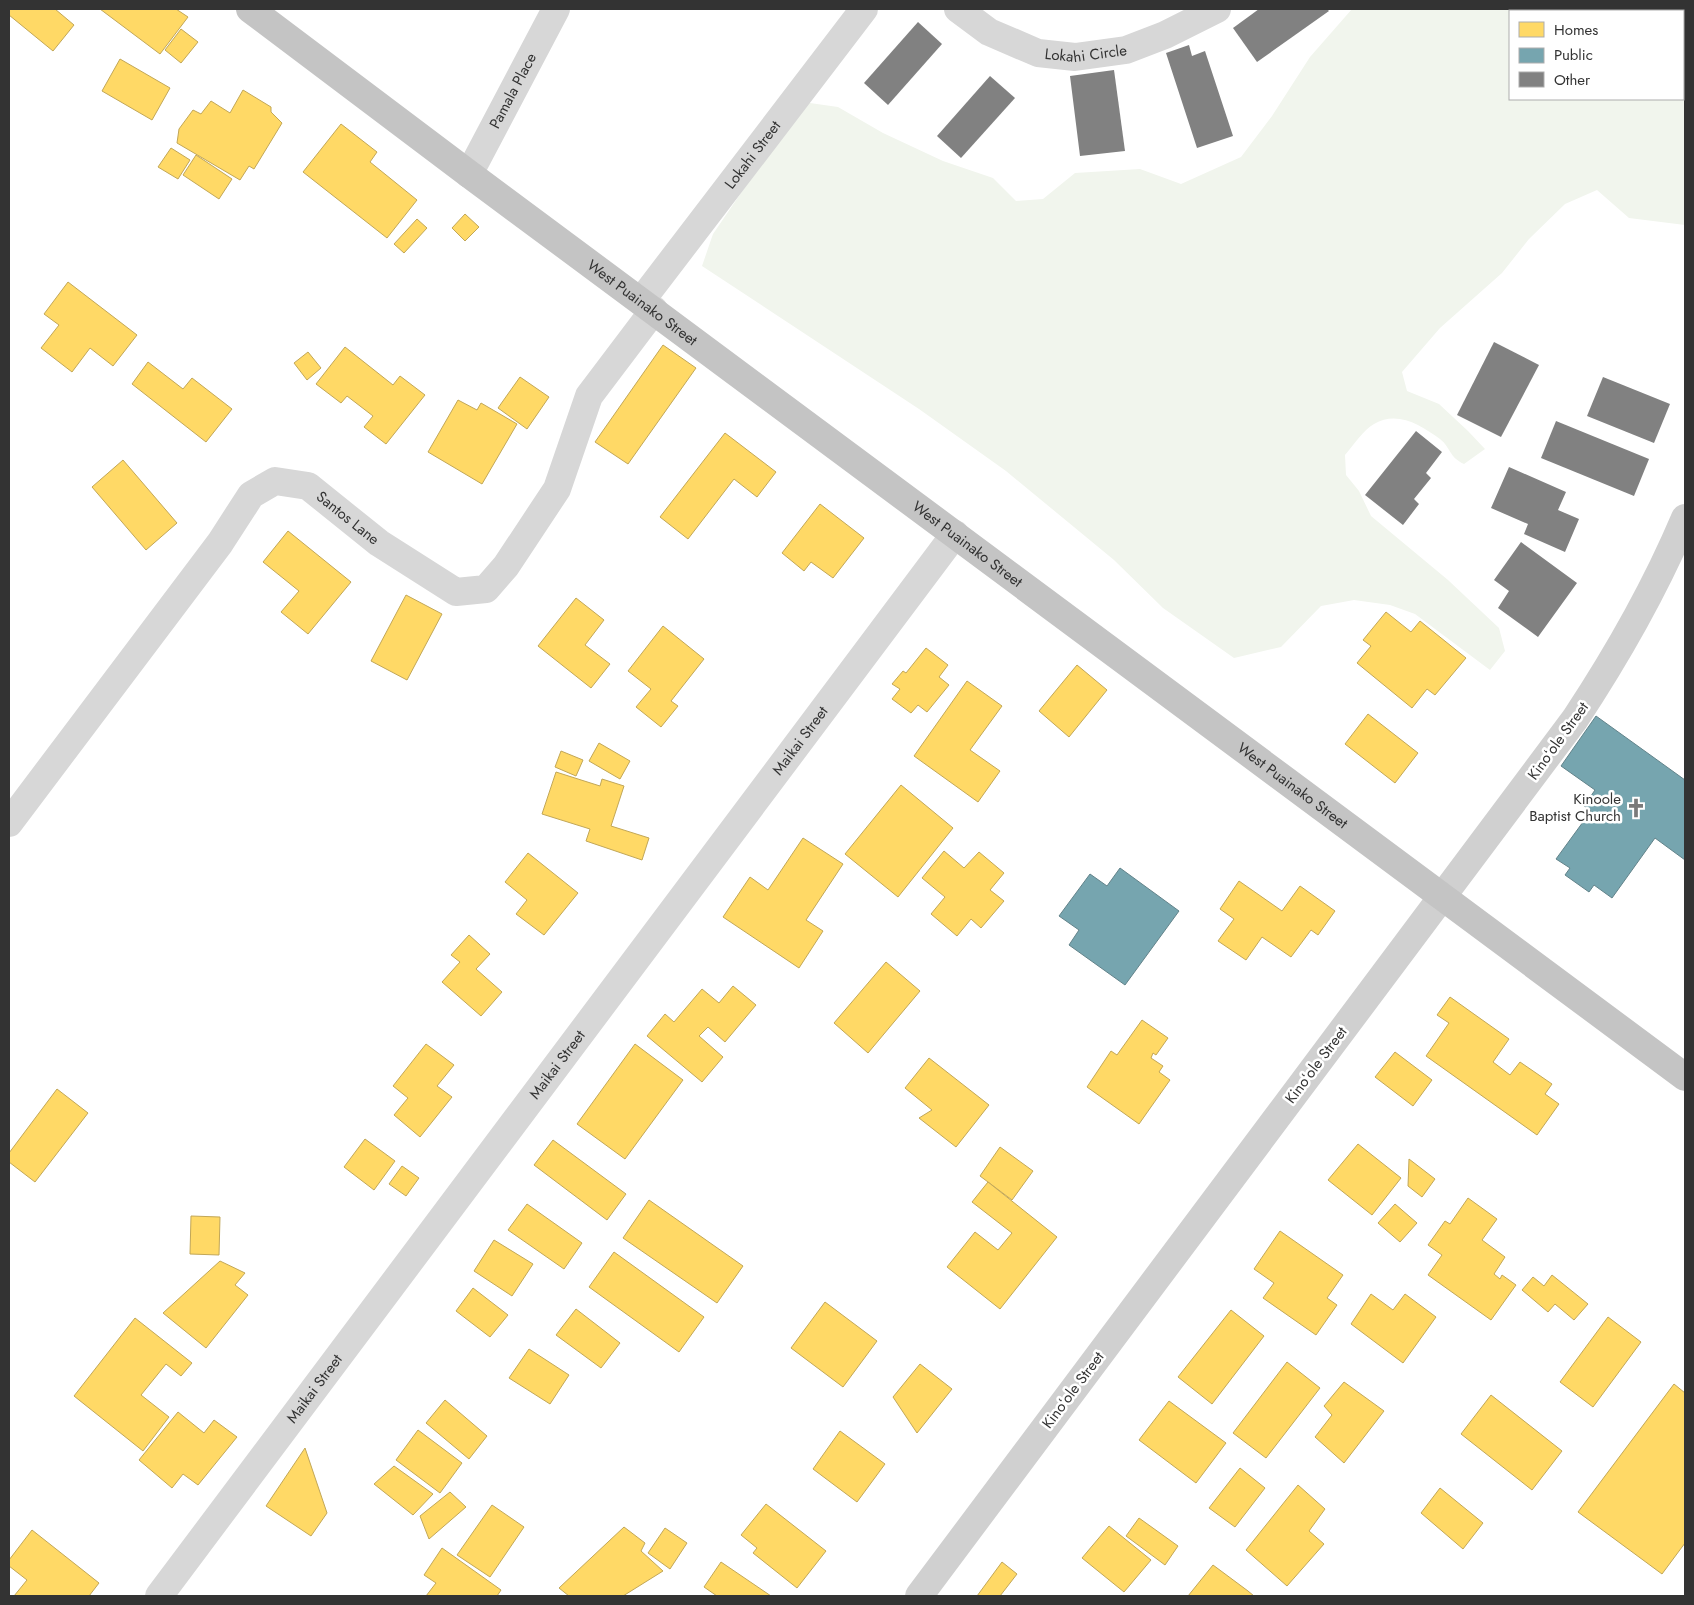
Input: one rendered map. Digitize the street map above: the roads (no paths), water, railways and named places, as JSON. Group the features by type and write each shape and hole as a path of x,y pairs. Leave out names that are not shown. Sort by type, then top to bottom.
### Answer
{"highway":[{"name":"West Puainako Street","path":"250,9 469,174 1685,1077"}],"street":[{"name":"Pamala Place","path":"469,174 556,9"},
{"name":"Lokahi Street","path":"648,306 864,9"},
{"name":"Lokahi Circle","path":"958,9 989,32 1038,53 1075,57 1126,50 1165,35 1217,9"},
{"name":"Santos Lane","path":"9,823 220,543 251,495 275,480 308,486 379,543 456,592 486,589 506,566 557,489 589,396 648,306"},
{"name":"Kinoʻole Street","path":"919,1596 1575,719 1636,620 1671,552 1685,518"},
{"name":"Maikai Street","path":"159,1596 955,534"}],"place":[{"name":"Kinoole Baptist Church","path":"1636,808"}]}
